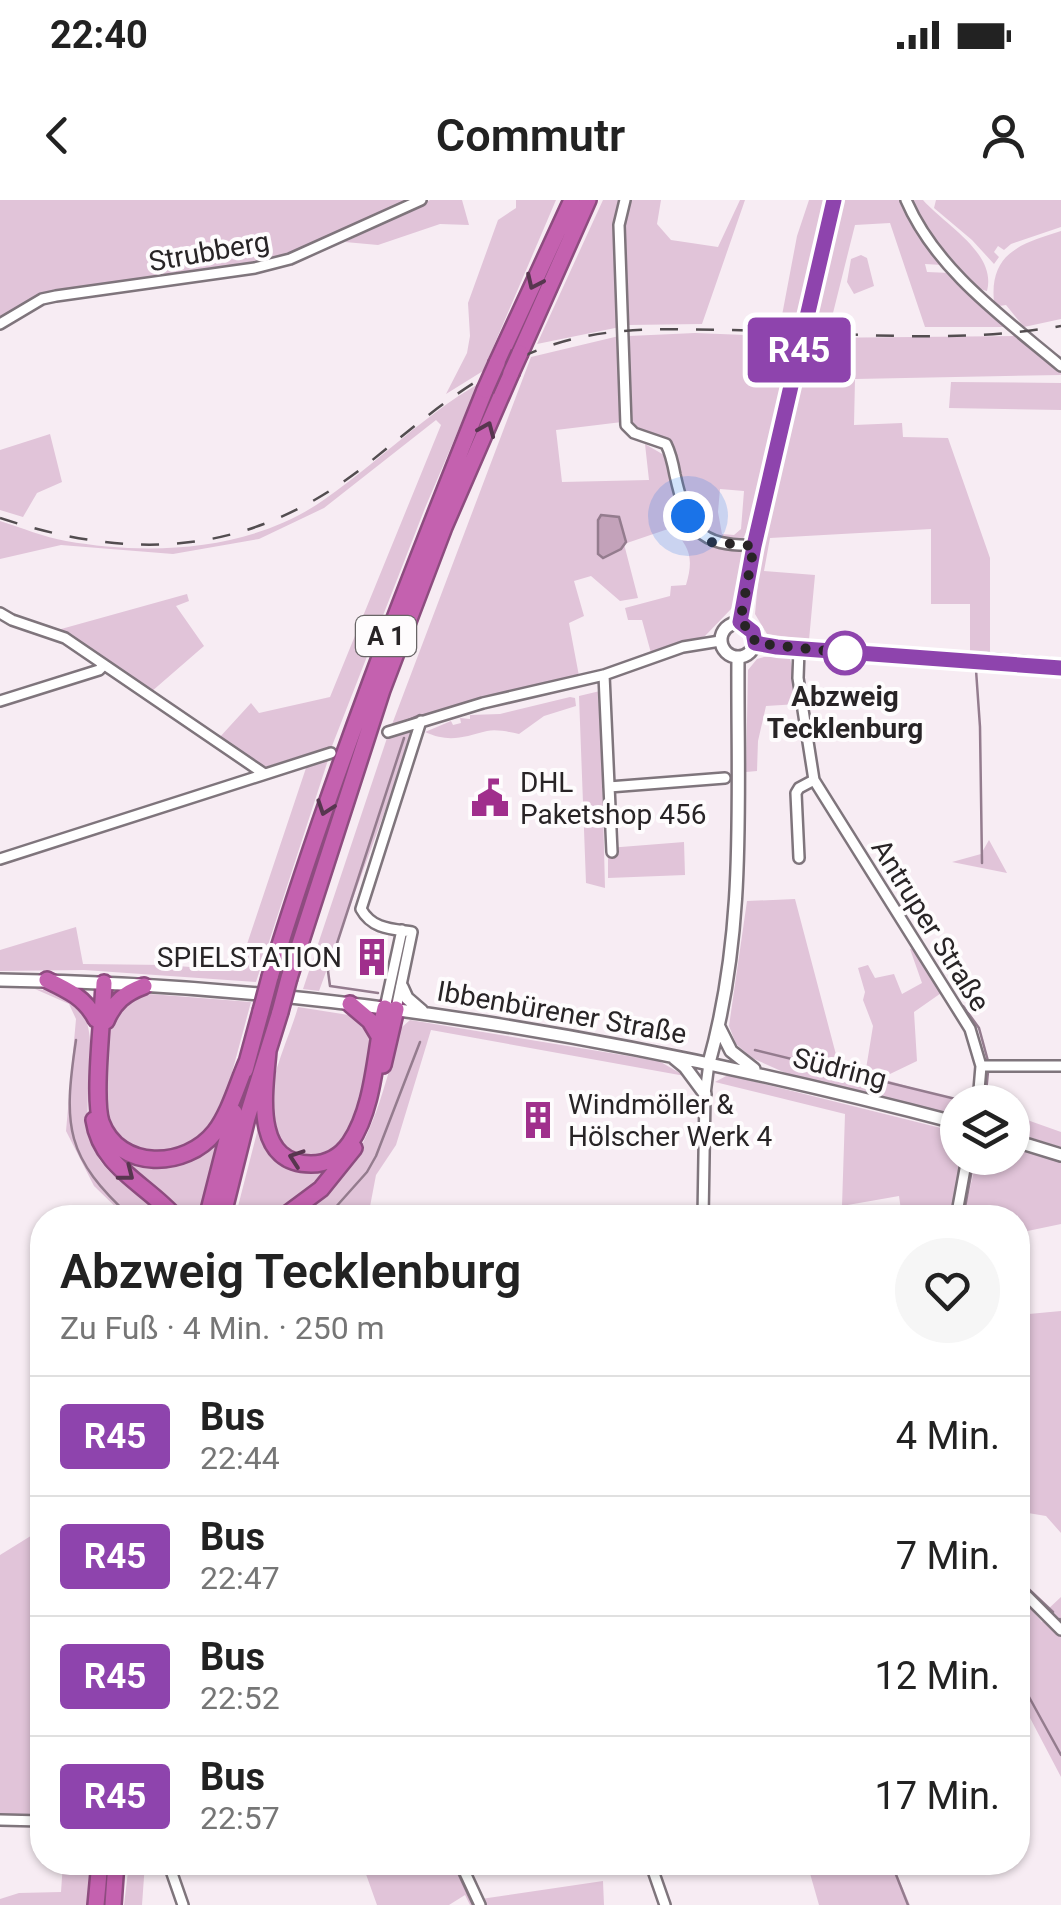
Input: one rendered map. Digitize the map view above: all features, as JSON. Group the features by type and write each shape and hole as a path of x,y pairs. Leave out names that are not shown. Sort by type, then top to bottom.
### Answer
{"highway":[{"name":"A 1","path":"226,1205 290,978 382,690 572,200"},
{"name":"A 1","path":"209,1205 298,886 389,630 485,390 520,353 588,200"},
{"path":"48,980 82,1000 99,1024"},
{"path":"100,983 98,1102 102,1122 112,1140 129,1155 153,1161 193,1152 214,1133 247,1062"},
{"path":"144,986 116,1002 99,1024 93,1112 100,1144 113,1163 165,1205"},
{"path":"350,1004 370,1021 378,1036"},
{"path":"268,1051 264,1109 267,1133 285,1156 317,1164 340,1153 357,1130 378,1036 391,1008"},
{"path":"299,1205 337,1172 357,1141 374,1100 391,1008"},
{"path":"96,1905 99,1875"},
{"path":"113,1905 115,1875"}],"main road":[{"path":"740,622 834,200"},
{"path":"740,622 753,632 755,643 750,653 738,657 724,651 720,641 724,629 740,622"},
{"name":"Ibbenbürener Straße","path":"0,980 144,986 391,1008 709,1063 719,1027 738,907 738,657"},
{"path":"402,987 407,998 425,1014"},
{"path":"719,1027 731,1051 762,1074"},
{"path":"670,1056 685,1067 705,1094"},
{"name":"Südring","path":"709,1063 940,1119"},
{"path":"1030,1146 1061,1155"}],"street":[{"name":"Strubberg","path":"0,324 42,299 255,268 290,259 422,200"},
{"path":"626,200 619,225 626,425 634,433 666,444 682,507 701,534 718,544 754,546"},
{"path":"906,200 918,227 950,268 1061,366"},
{"path":"0,613 65,638 263,773"},
{"path":"388,732 604,675 683,646 720,641"},
{"path":"755,643 1061,668"},
{"name":"Antruper Straße","path":"799,649 798,678 814,780 970,1029 981,1066 979,1085"},
{"path":"0,702 99,670 104,664"},
{"path":"604,675 612,852"},
{"path":"407,931 378,926 367,920 361,909 421,722"},
{"path":"0,858 332,752"},
{"path":"609,788 725,778"},
{"path":"799,858 796,793 814,780"},
{"path":"391,1008 402,987 407,931"},
{"path":"391,1008 407,931"},
{"path":"703,1205 709,1063"},
{"path":"981,1066 1061,1066"},
{"path":"958,1205 964,1175"},
{"path":"1030,1599 1061,1630"},
{"path":"0,1820 30,1820"},
{"path":"173,1875 183,1905"},
{"path":"466,1875 480,1905"},
{"path":"655,1875 665,1905"}],"shaded area":[{"path":"0,200 412,200 291,253 253,263 60,289 0,319"},
{"path":"430,200 462,200 469,225 440,224 378,245 345,242"},
{"path":"516,200 556,200 483,371 446,394 467,353 468,303 498,220 516,208"},
{"path":"603,200 621,200 616,244 620,327 537,344"},
{"path":"630,200 661,200 657,224 671,240 718,247 740,200 745,200 702,324 628,325 624,211"},
{"path":"809,200 828,200 795,327 780,326 797,236"},
{"path":"838,200 900,200 919,236 942,265 925,264 927,272 950,273 1010,327 925,327 890,223 855,225 829,329 814,328 838,224 833,223"},
{"path":"909,200 923,200 977,252 988,277 987,291 953,266"},
{"path":"936,200 1061,200 1061,227 1004,250 998,246 994,252 999,257 994,264 934,208"},
{"path":"1061,231 1061,319 1024,327 1006,305 994,302 997,272 1011,252"},
{"path":"861,255 867,258 874,286 854,294 847,282 851,259"},
{"path":"695,333 793,337 749,526 742,541 717,539 697,526 685,503 674,453 634,429 629,421 629,336","holes":["720,489 744,491 741,529 734,535 722,534 718,512"]},
{"path":"619,336 622,422 556,430 562,482 649,480 645,444 664,455 684,519 708,546 745,548 732,608 705,636 651,653 642,620 628,620 625,608 670,596 671,586 686,585 689,554 671,528 624,544 638,598 620,601 591,576 574,581 584,616 569,623 579,676 490,696 391,727 531,357"},
{"path":"1018,336 1061,375 855,379 854,425 902,423 903,437 948,438 990,558 990,654 970,652 970,604 931,604 931,529 770,538 764,571 815,575 809,640 767,634 755,614 759,571 809,338"},
{"path":"951,382 1061,383 1061,410 949,408"},
{"path":"478,384 332,746 262,768 219,738 251,703 259,713 330,697 441,425 436,420 324,508 259,539 173,554 61,545 0,559 0,521 66,541 132,548 200,545 266,530 325,499 438,410"},
{"path":"50,434 62,482 37,493 23,517 0,510 0,450"},
{"path":"601,515 619,517 626,542 603,558 598,554"},
{"path":"187,594 189,601 176,606 204,646 151,692 54,631"},
{"path":"764,657 790,657 798,704 766,706 758,741 757,771 746,772 748,670"},
{"path":"600,691 605,888 586,883 579,696"},
{"path":"575,698 576,706 544,716 519,734 491,730 449,738 425,732 451,721 453,725 461,723 460,718 470,719 470,715 500,714"},
{"path":"415,729 319,991 303,989 387,738"},
{"path":"329,757 256,982 84,970 0,971 0,950 76,927 83,964 238,971 307,765"},
{"path":"989,840 1007,873 952,862 981,854"},
{"path":"684,842 685,875 608,878 608,848"},
{"path":"795,899 839,1066 940,1096 940,1113 790,1075 752,1058 736,1044 729,1026 747,901"},
{"path":"916,948 944,991 914,1012 917,1061 890,1074 866,1069 873,1026 863,1000 865,992 858,968 868,965 875,978 894,974 902,994 922,983 910,949"},
{"path":"35,989 63,996 80,1009 88,1028 88,1126 94,1149 117,1178 153,1205 114,1205 94,1186 66,1131 76,1019 69,1004"},
{"path":"150,994 251,1002 223,1106 206,1134 184,1150 153,1156 124,1145 109,1126 104,1108 111,1023 124,1003"},
{"path":"298,1007 355,1016 373,1034 354,1123 340,1146 317,1158 294,1153 285,1146 277,1137 270,1112 276,1071"},
{"path":"410,1020 659,1061 685,1076 431,1030 396,1145 376,1175 370,1205 311,1205 333,1188 358,1152 376,1112 401,1028"},
{"path":"728,1075 940,1128 940,1175 960,1175 953,1205 900,1205 899,1196 842,1205 845,1114 715,1082"},
{"path":"261,1117 276,1152 338,1167 291,1205 238,1205"},
{"path":"1030,1121 1061,1132 1061,1147 1030,1137"},
{"path":"102,1129 154,1164 220,1132 202,1205 166,1205 127,1172"},
{"path":"1030,1152 1061,1160 1061,1224 1030,1230 1030,1205 966,1205 973,1175 1030,1175"},
{"path":"1061,1311 1061,1533 1046,1516 1030,1513 1030,1314"},
{"path":"30,1536 30,1823 0,1823 0,1555"},
{"path":"1061,1597 1061,1777 1030,1718 1030,1608 1042,1622 1050,1615 1046,1611"},
{"path":"62,1875 90,1875 88,1905 0,1905 0,1899 19,1893 61,1892"},
{"path":"128,1875 144,1875 142,1905 124,1905"},
{"path":"366,1875 463,1875 477,1905 470,1905 465,1895 449,1905 377,1905"},
{"path":"810,1875 897,1875 910,1905 819,1905"},
{"path":"603,1881 604,1905 484,1905 481,1899"}],"waterway":[{"path":"988,653 1061,659"},
{"path":"976,670 982,863"},
{"path":"409,720 420,715"},
{"path":"378,993 330,986 328,971 404,738"},
{"path":"963,1006 979,1028 988,1061"},
{"path":"76,1040 70,1096 74,1139 93,1177 119,1205"},
{"path":"338,1205 376,1156 420,1042"},
{"path":"755,1050 940,1095"},
{"path":"987,1085 988,1072"},
{"path":"965,1205 971,1175"},
{"path":"1030,1590 1053,1612"},
{"path":"1030,1699 1061,1755"},
{"path":"459,1875 473,1905"},
{"path":"896,1875 908,1905"}],"railway":[{"path":"0,518 50,532 144,545 234,534 322,496 454,396 502,366 555,344 598,334 684,329 937,336 1061,326"}],"bus line":[{"name":"R45","path":"834,200 740,622 750,627 755,643 777,647 1061,668"}],"place":[{"name":"Abzweig Tecklenburg","path":"845,653"},
{"name":"DHL Paketshop 456","path":"490,798"},
{"name":"SPIELSTATION","path":"372,957"},
{"name":"Windmöller & Hölscher Werk 4","path":"538,1120"}],"route":[{"path":"688,516 710,542 754,546 740,622 750,627 755,643 845,653"}]}
